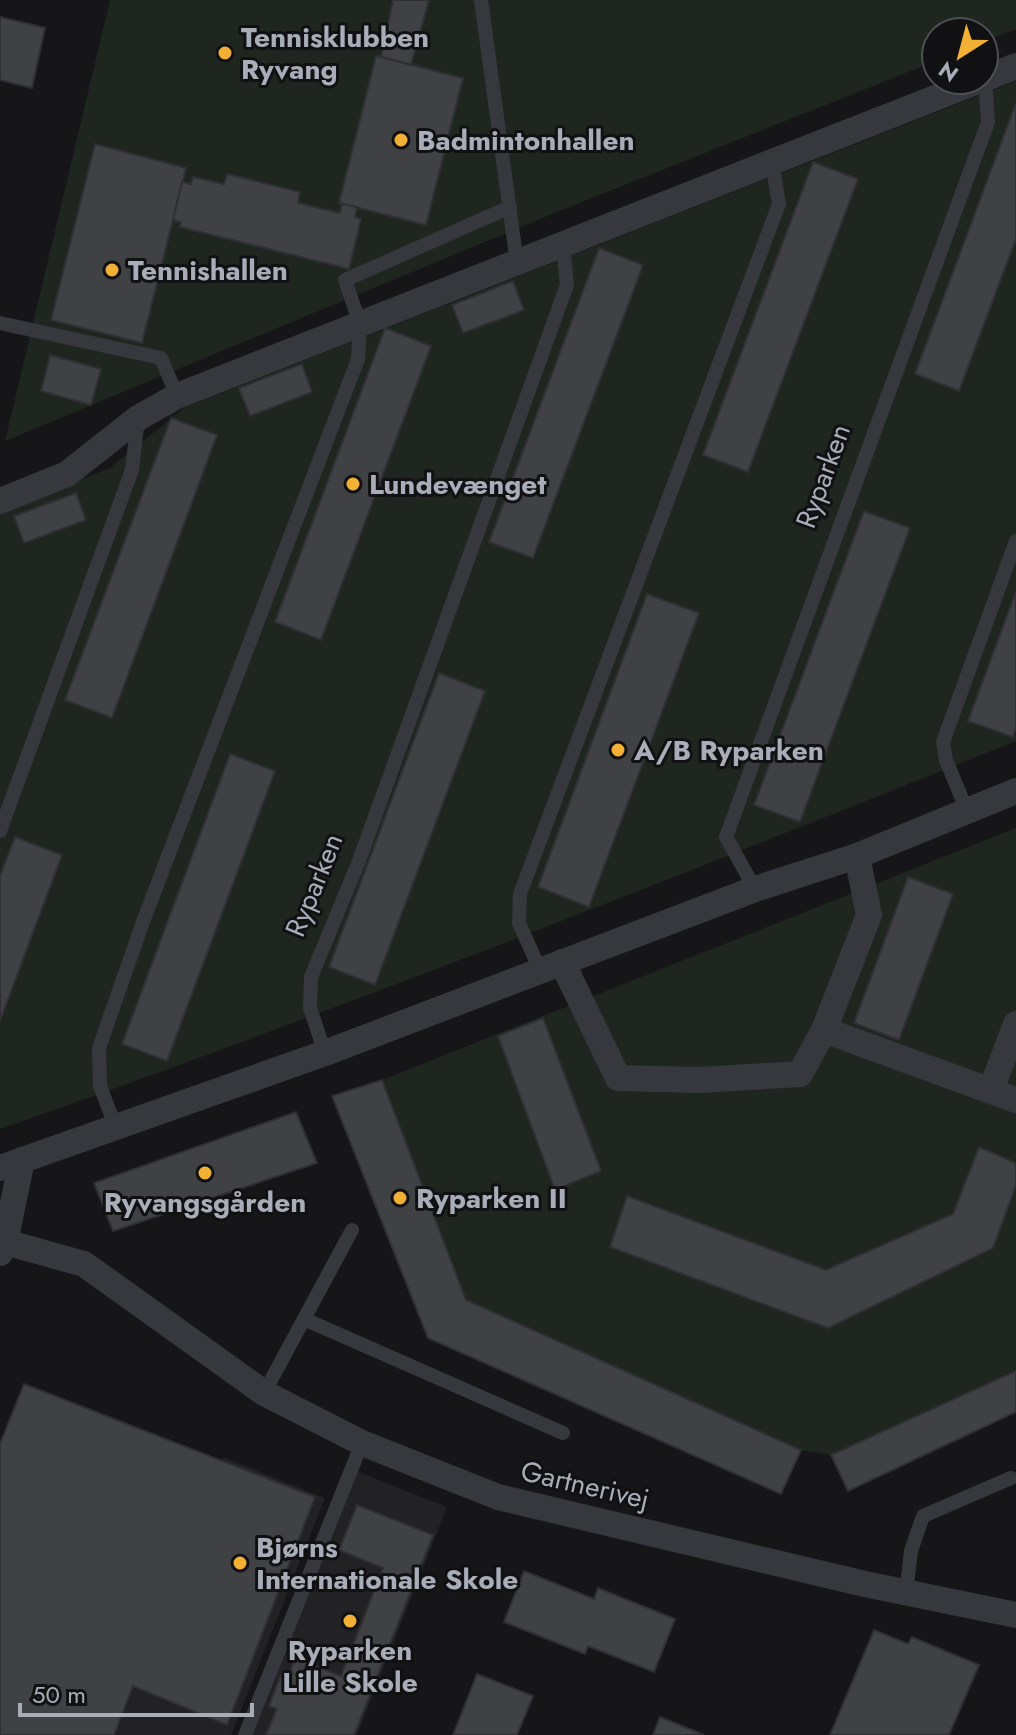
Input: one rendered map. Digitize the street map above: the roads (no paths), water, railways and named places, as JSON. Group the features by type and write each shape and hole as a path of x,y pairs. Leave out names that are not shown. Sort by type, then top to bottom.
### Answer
{"street":[{"path":"0,501 67,474 138,418 177,396 940,96"},
{"path":"2,1248 11,1164 325,1053 755,889 857,856 1016,791"},
{"path":"551,966 618,1078 699,1080 800,1074 824,1030 869,915 857,856"},
{"path":"991,1090 1016,1024"},
{"path":"824,1030 1016,1100"},
{"name":"Gartnerivej","path":"2,1248 84,1264 264,1393 362,1443 498,1497 906,1593 1016,1615"}],"lane":[{"path":"481,0 517,263"},
{"name":"Ryparken","path":"755,889 726,837 988,122 985,96"},
{"path":"551,966 519,923 520,894 779,204 772,162"},
{"path":"116,1128 100,1086 99,1048 144,919 358,359 360,324 345,280 510,207"},
{"name":"Ryparken","path":"325,1053 310,1008 311,977 359,861 567,285 563,244"},
{"path":"0,323 161,358 177,396"},
{"path":"0,831 132,470 138,418"},
{"path":"967,811 946,760 943,742 1016,541"},
{"path":"264,1393 352,1230"},
{"name":"Gartnerivej","path":"304,1319 563,1433"},
{"path":"245,1735 362,1443"},
{"path":"906,1593 911,1551 923,1516 1011,1478"}],"place":[{"name":"Tennisklubben Ryvang","path":"225,53"},
{"name":"Badmintonhallen","path":"401,140"},
{"name":"Tennishallen","path":"112,270"},
{"name":"Lundevænget","path":"353,484"},
{"name":"A/B Ryparken","path":"618,750"},
{"name":"Ryvangsgården","path":"205,1173"},
{"name":"Ryparken II","path":"400,1198"},
{"name":"Bjørns Internationale Skole","path":"240,1563"},
{"name":"Ryparken Lille Skole","path":"350,1621"}]}
